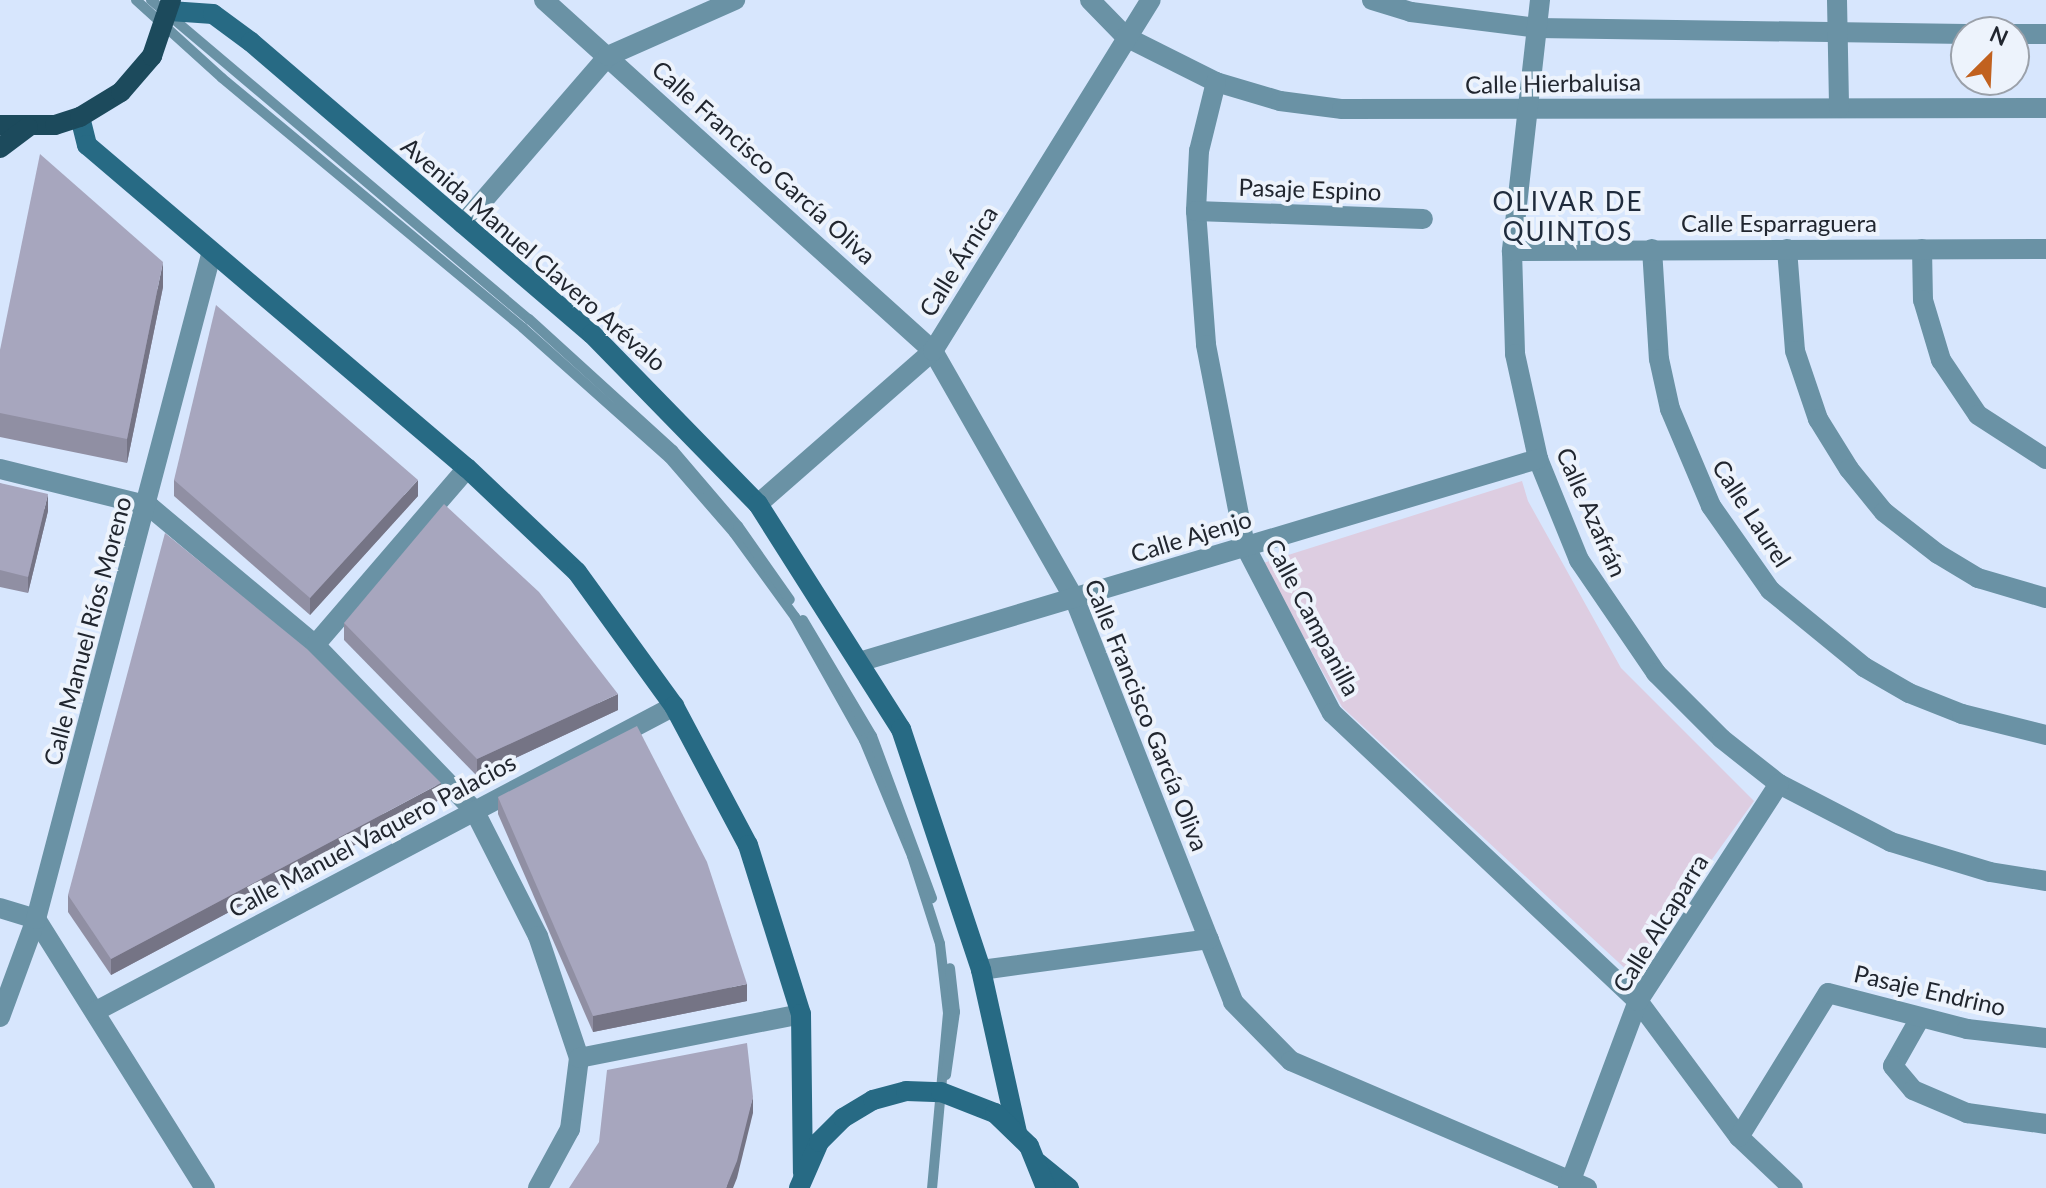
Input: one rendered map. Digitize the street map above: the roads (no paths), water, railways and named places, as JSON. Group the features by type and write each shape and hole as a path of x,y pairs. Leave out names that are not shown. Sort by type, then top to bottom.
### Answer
{"main road":[{"path":"0,125 28,127 80,117 121,92 152,56 168,13"},
{"name":"Avenida Manuel Clavero Arévalo","path":"168,13 213,14 592,334 758,504 901,729 981,970 1017,1132"},
{"path":"80,117 87,145 211,255 467,468 577,572 674,706 748,845 801,1014 801,1180"},
{"path":"0,148 28,127"},
{"path":"801,1180 819,1142 843,1118 873,1100 906,1091 941,1092 969,1099 1017,1132 1038,1163 1046,1188"},
{"path":"1038,1163 1069,1188"}],"street":[{"name":"Calle Francisco García Oliva","path":"544,0 933,351 1075,600 1233,1002 1291,1061 1576,1186"},
{"path":"463,224 608,56 735,0"},
{"name":"Calle Hierbaluisa","path":"1090,0 1126,37 1216,82 1280,101 1342,109 2046,108"},
{"name":"Calle Árnica","path":"758,504 933,351 1151,0"},
{"path":"1372,0 1411,12 1537,28 1837,35 1950,34"},
{"name":"Calle Azafrán","path":"1540,0 1512,251 1515,354 1538,459 1579,560 1620,627 1687,708 1779,784 1891,842 1990,872 2046,881"},
{"path":"1837,0 1839,108"},
{"name":"Calle Campanilla","path":"1216,82 1199,151 1196,211 1206,345 1245,546 1332,713 1638,1001 1739,1137 1793,1188"},
{"name":"Pasaje Espino","path":"1196,211 1423,219"},
{"name":"Calle Laurel","path":"1652,249 1659,359 1674,421 1711,506 1770,590 1841,650 1909,693 1962,714 2046,735"},
{"path":"1787,249 1795,351 1818,419 1849,469 1884,512 1938,554 1978,578 2046,598"},
{"path":"1922,249 1923,300 1941,360 1978,415 2046,459"},
{"name":"Calle Esparraguera","path":"1512,251 2046,249"},
{"name":"Calle Manuel Ríos Moreno","path":"0,1017 36,919 149,506 211,255"},
{"name":"Calle Ajenjo","path":"859,662 1075,600 1538,459"},
{"path":"315,645 467,468"},
{"path":"0,469 149,506 315,645 474,810 538,936 579,1058 570,1129 538,1188"},
{"name":"Calle Manuel Vaquero Palacios","path":"96,1011 674,706"},
{"name":"Calle Alcaparra","path":"1576,1186 1638,1001 1779,784"},
{"path":"0,908 36,919 205,1188"},
{"path":"981,970 1209,939"},
{"name":"Pasaje Endrino","path":"1739,1137 1828,993 1920,1018 2046,1038"},
{"path":"579,1058 801,1014"},
{"path":"1920,1018 1893,1066 1913,1090 1967,1113 2046,1124"}],"lane":[{"path":"136,0 168,13"},
{"path":"151,0 669,458 734,533 795,617 864,740 912,856 940,944 948,1013 932,1188"}],"district":[{"name":"OLIVAR DE QUINTOS","path":"1568,217"}]}
